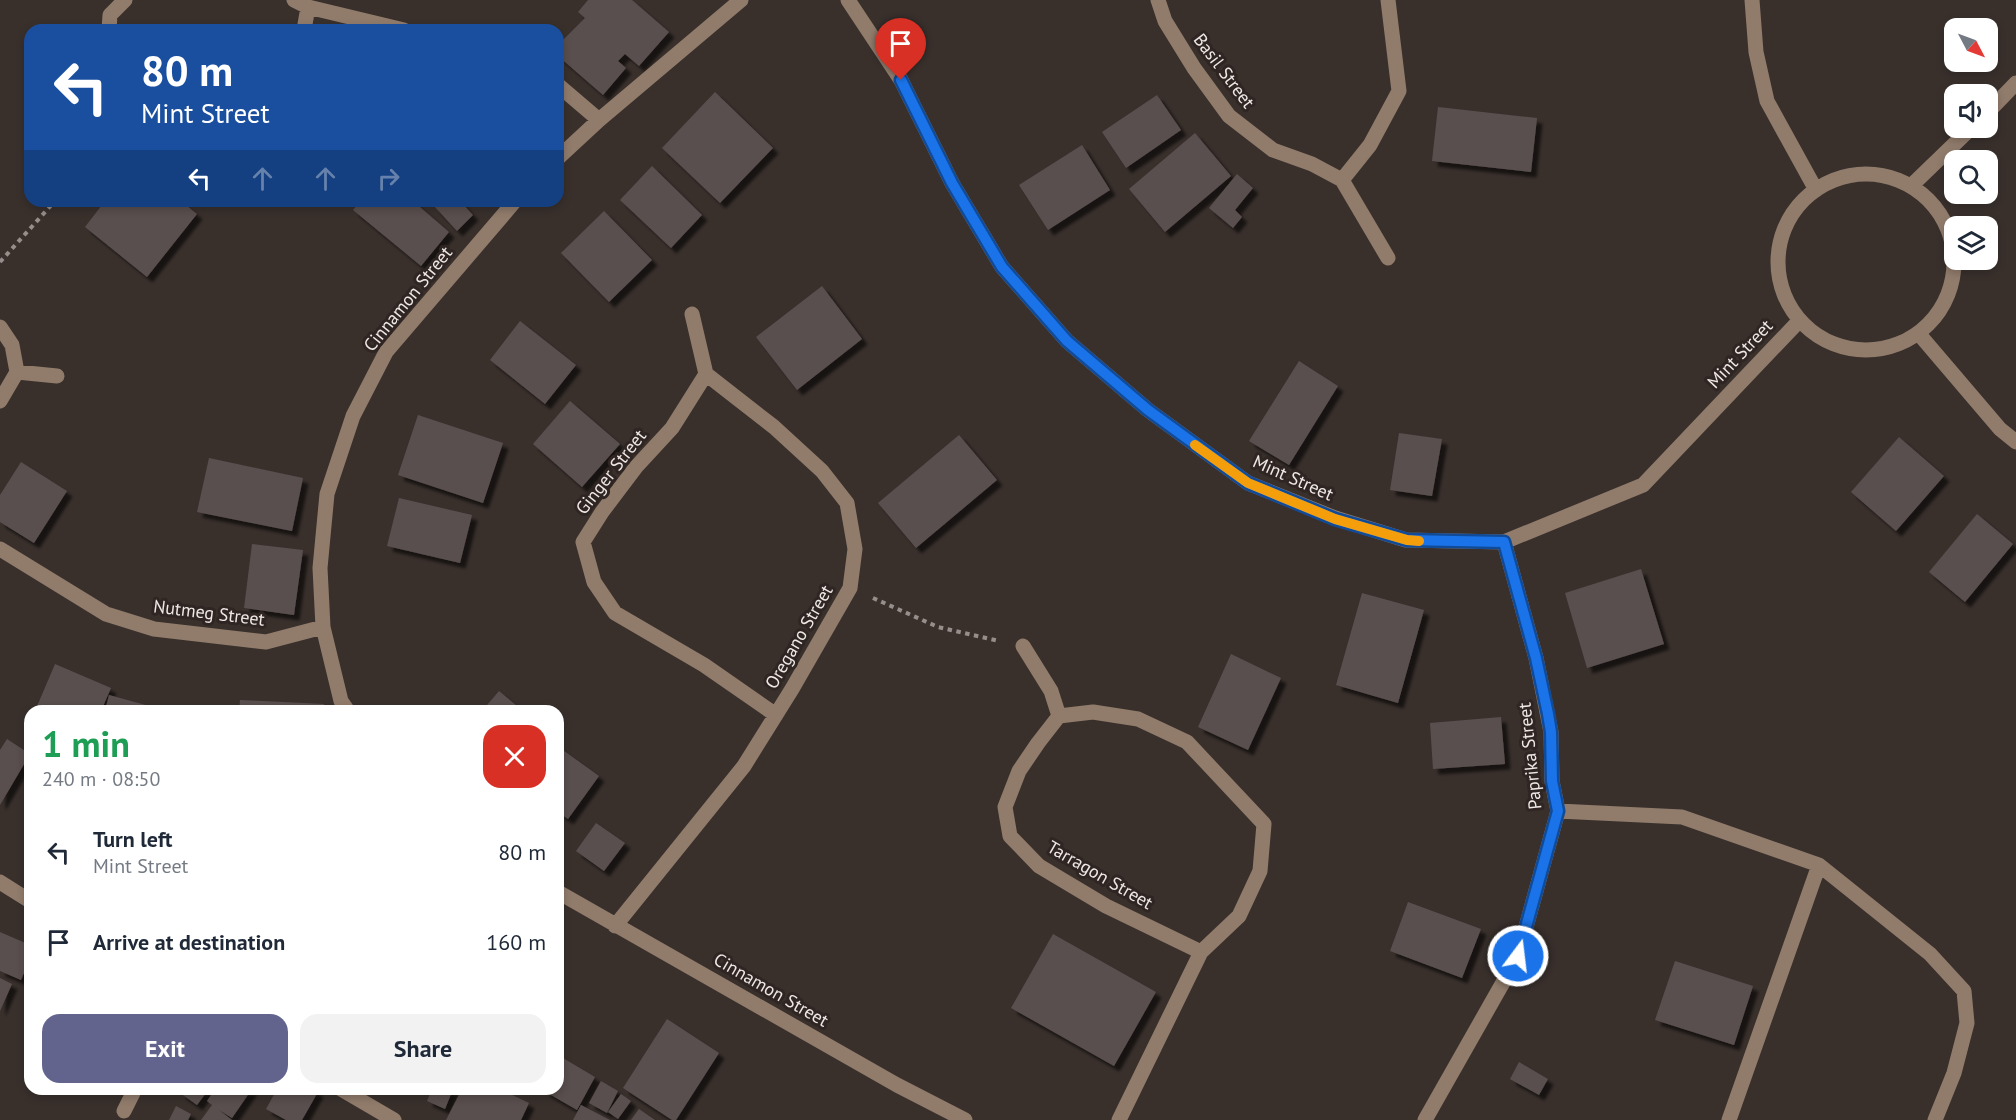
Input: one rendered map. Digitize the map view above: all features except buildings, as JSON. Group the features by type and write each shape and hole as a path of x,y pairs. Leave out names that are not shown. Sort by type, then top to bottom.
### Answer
{"street":[{"path":"109,24 110,15 125,0"},
{"path":"564,152 598,120 741,0"},
{"name":"Mint Street","path":"848,0 901,80 952,183 1002,267 1067,341 1148,410 1248,483 1335,519 1407,540 1504,542 1643,486 1799,321"},
{"name":"Basil Street","path":"1158,0 1165,21 1194,68 1229,116 1273,150 1312,164 1342,180"},
{"path":"1388,0 1399,91 1370,145 1342,180 1388,258"},
{"path":"1752,0 1756,52 1767,101 1816,190"},
{"path":"303,24 301,4 380,24"},
{"path":"1998,102 2016,83"},
{"path":"564,90 598,120"},
{"path":"1911,186 1961,138"},
{"path":"1863,174 1888,176 1911,186 1933,204 1948,228 1954,257 1951,286 1939,312 1919,334 1896,346 1869,351 1843,348 1819,339 1799,321 1785,300 1780,285 1778,252 1784,227 1797,206 1816,190 1838,178 1863,174"},
{"name":"Cinnamon Street","path":"343,705 340,701 323,627 320,568 327,494 352,416 386,352 509,207"},
{"path":"692,314 706,374"},
{"path":"0,327 12,345 17,372 0,401"},
{"path":"1919,334 2000,429 2016,442"},
{"path":"17,372 57,376"},
{"name":"Oregano Street","path":"615,926 744,766 850,588 855,549 847,503 822,471 782,434 706,374"},
{"name":"Ginger Street","path":"706,374 672,428 636,467 583,542 594,582 615,613 704,665 776,715"},
{"name":"Paprika Street","path":"1425,1120 1518,956 1558,811 1552,781 1551,732 1536,658 1504,542"},
{"name":"Nutmeg Street","path":"0,549 106,614 154,629 266,642 323,627"},
{"path":"1023,646 1051,691 1059,716 1093,712 1138,719 1187,742 1264,824 1260,871 1239,916 1201,952 1119,1120"},
{"name":"Tarragon Street","path":"1059,716 1019,771 1005,807 1010,836 1040,866 1106,906 1201,952"},
{"path":"1558,811 1682,817 1819,865 1930,954 1964,991 1967,1023 1954,1073 1935,1120"},
{"path":"1730,1120 1819,865"},
{"path":"0,882 24,897"},
{"name":"Cinnamon Street","path":"564,896 897,1085 964,1120"},
{"path":"124,1111 132,1095"},
{"path":"351,1095 394,1120"}],"path":[{"path":"0,262 50,207"},
{"path":"850,588 938,627 1023,646"}],"slow traffic":[{"path":"1195,445 1248,483 1335,519 1407,540 1419,541"}],"route":[{"path":"901,80 952,183 1002,267 1067,341 1148,410 1248,483 1335,519 1407,540 1504,542 1536,658 1548,714 1551,732 1552,781 1558,811 1518,956"}]}
